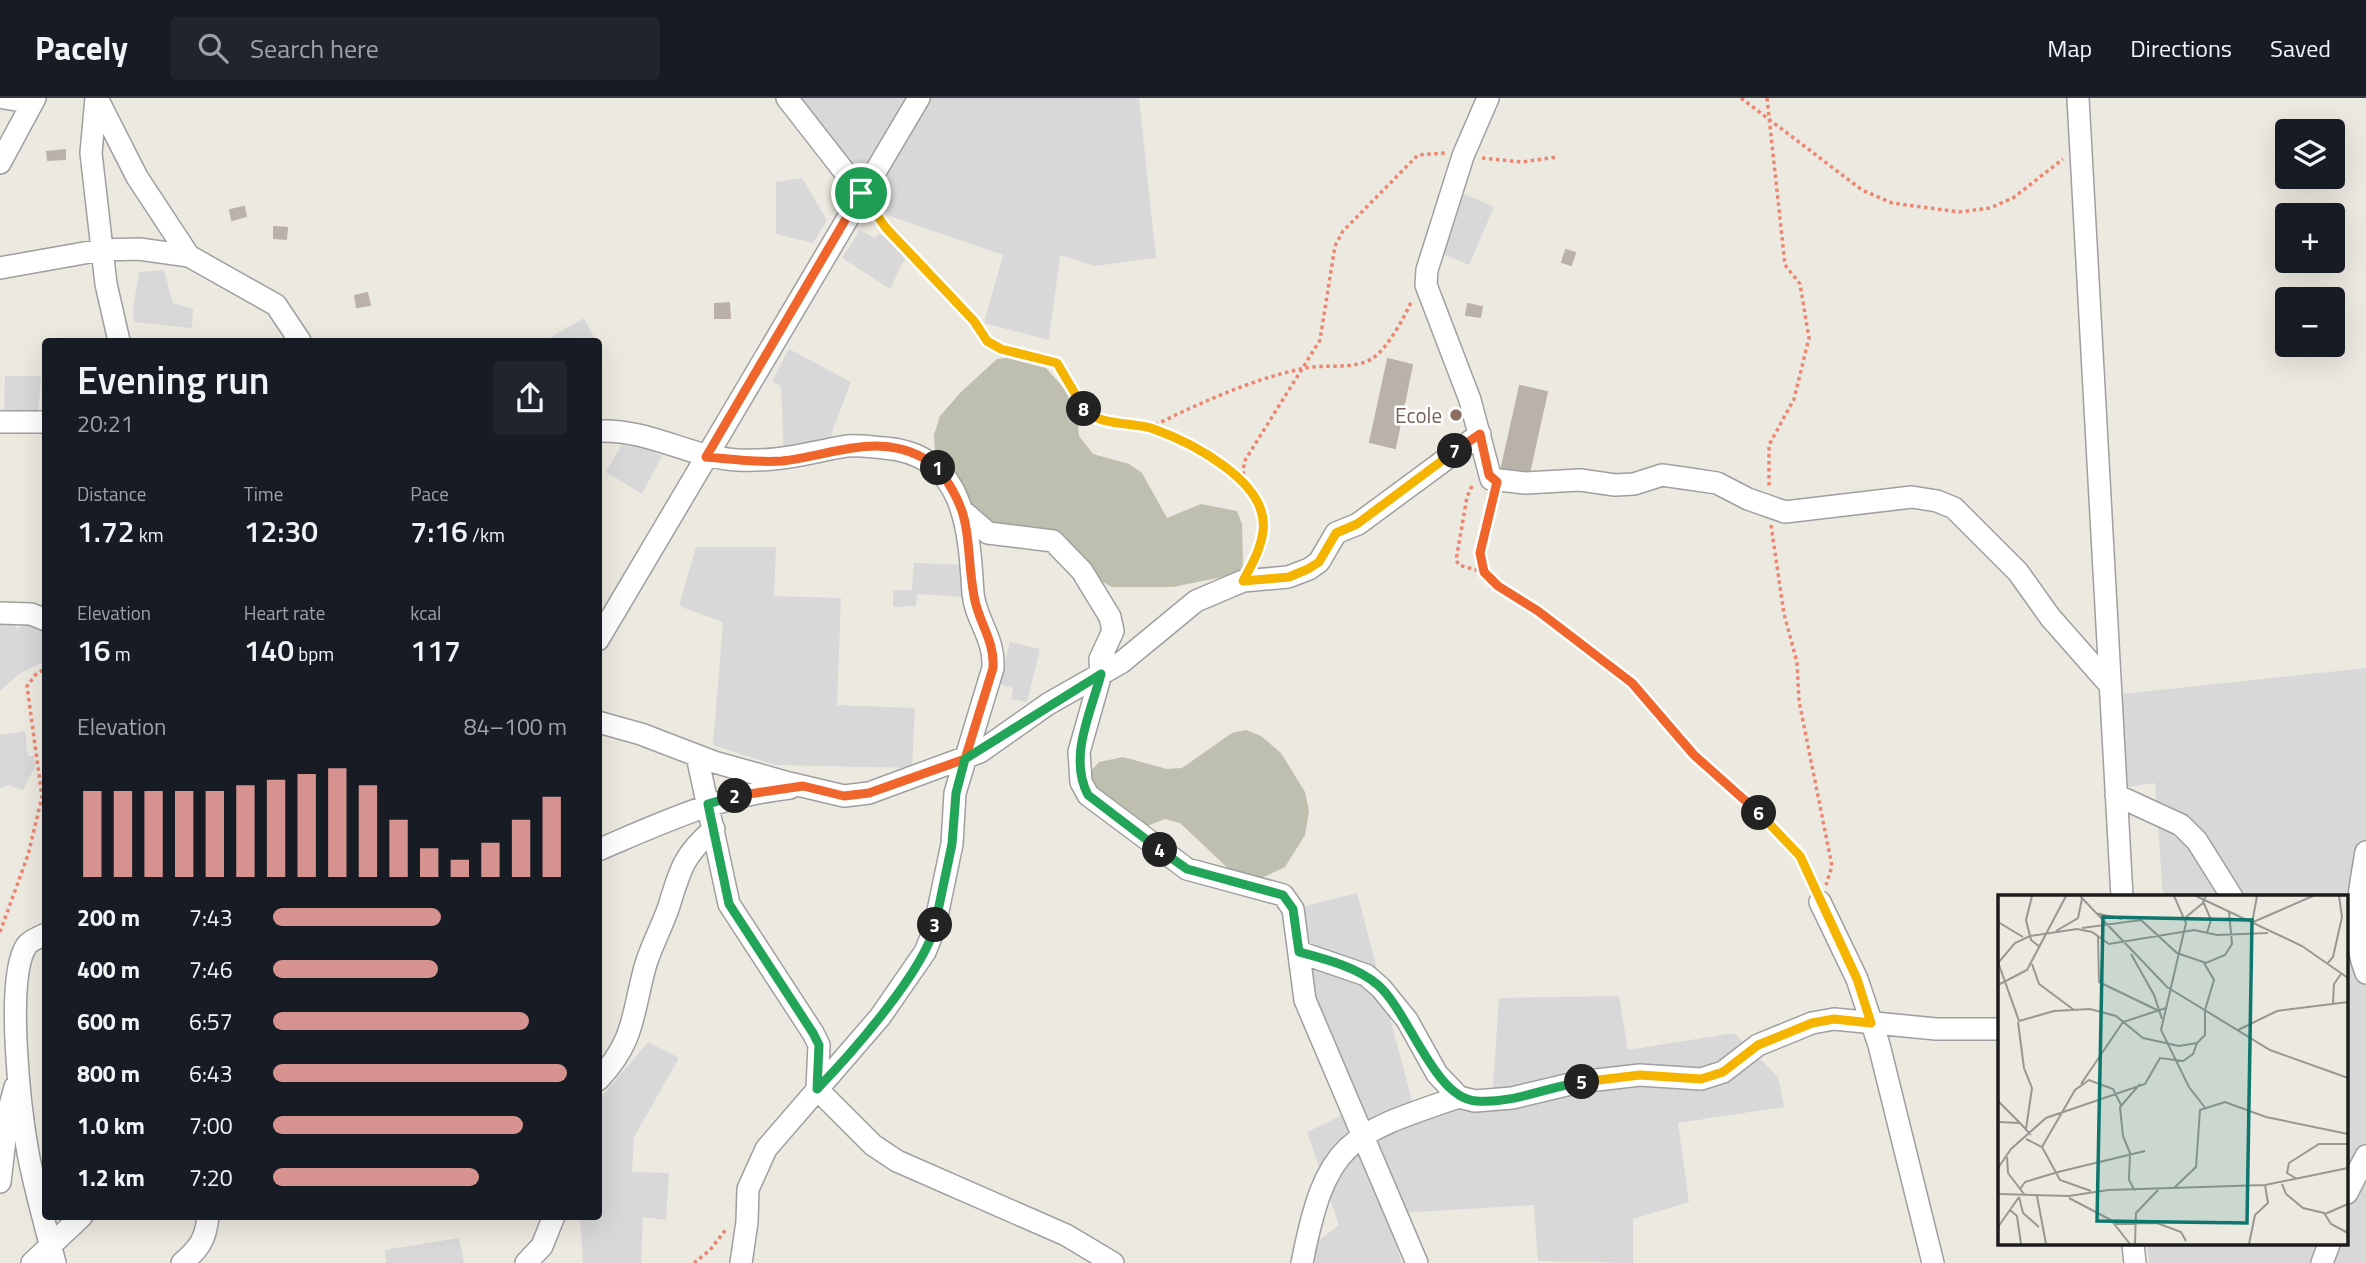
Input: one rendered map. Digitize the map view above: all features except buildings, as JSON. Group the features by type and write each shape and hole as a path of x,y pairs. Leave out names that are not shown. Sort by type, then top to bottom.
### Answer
{"street":[{"path":"97,98 91,153 101,250 118,338"},
{"path":"97,98 137,177 189,256"},
{"path":"787,98 861,193"},
{"path":"602,633 919,98"},
{"path":"1488,98 1463,156 1427,270 1426,285 1480,434 1493,478 1634,484 1662,475 1717,483 1748,499 1785,512 1899,498 1937,501 1954,508 2018,572 2050,617 2109,684"},
{"path":"2078,98 2122,895"},
{"path":"0,163 21,103"},
{"path":"0,268 101,250 139,249 189,256 276,305 298,338"},
{"path":"0,422 42,422"},
{"path":"602,431 626,430 706,457 782,461 850,446 901,449 925,458 953,488 965,513 974,598 994,653 993,668 956,793 950,856 934,930 925,951 880,1017 766,1149 748,1189 741,1263"},
{"path":"602,723 803,786 844,796 869,793 965,759 1122,662 1196,601 1243,581 1289,577 1308,569 1319,562 1336,533 1357,524 1480,434"},
{"path":"965,513 988,533 1053,541 1082,571 1110,617 1113,631 1100,659 1101,674 1079,752 1081,782 1088,795 1187,869 1283,895 1293,909 1305,1000 1417,1263"},
{"path":"0,613 31,614 42,618"},
{"path":"697,755 729,904 774,970 819,1045 817,1089 873,1145 897,1161 1066,1235 1113,1263"},
{"path":"602,848 708,804 746,793 803,786"},
{"path":"2116,794 2181,825 2197,841 2231,895"},
{"path":"602,1076 616,1061 631,1032 646,964 668,907 676,876 693,846 714,829"},
{"path":"2361,970 2355,921 2366,852"},
{"path":"1820,902 1857,979 1892,1088 1933,1263"},
{"path":"42,936 28,944 19,968 16,1009 19,1071 28,1153 42,1210"},
{"path":"1299,952 1366,975 1381,988 1407,1020 1437,1074 1459,1097 1475,1101 1512,1098 1578,1082 1640,1075 1701,1079 1723,1072 1758,1045 1812,1023 1834,1019 1936,1030 1998,1028"},
{"path":"0,1182 8,1113 19,1071"},
{"path":"1302,1263 1322,1184 1338,1156 1362,1134 1459,1097"},
{"path":"2348,1192 2366,1156"},
{"path":"45,1220 53,1254"},
{"path":"32,1263 53,1254 79,1220"},
{"path":"182,1263 199,1248 206,1234 208,1220"},
{"path":"526,1263 542,1246 552,1220"},
{"path":"2322,1263 2328,1246"}],"path":[{"path":"1741,98 1862,190 1892,203 1920,208 1959,212 1990,208 2013,198 2079,144"},
{"path":"1243,482 1244,462 1320,340 1335,246 1343,231 1418,155 1437,152 1522,163 1557,157"},
{"path":"861,193 886,228 974,321 987,341 1001,349 1057,363 1086,412 1096,418 1149,428 1196,448 1243,482 1254,498 1263,520 1263,531 1243,581"},
{"path":"1149,428 1186,409 1305,368 1357,363 1373,358 1404,318 1427,270"},
{"path":"1484,572 1480,553 1493,478 1472,485 1467,497 1456,554 1459,565 1484,572 1498,586 1538,611 1632,683 1694,755 1746,799 1800,856 1820,902"},
{"path":"0,932 38,818 42,776 27,696 30,680 42,672"},
{"path":"694,1263 710,1250 731,1221"}],"shaded area":[{"path":"790,98 1139,98 1156,258 1095,266 1060,255 1049,340 984,323 1003,255 890,216"},
{"path":"802,178 827,220 813,243 776,234 776,182"},
{"path":"1462,193 1494,207 1469,265 1438,252"},
{"path":"860,230 875,238 879,233 906,256 890,289 842,258"},
{"path":"164,270 173,303 193,309 192,328 134,322 133,308 139,272"},
{"path":"584,318 594,338 549,338"},
{"path":"789,349 851,382 832,432 831,445 784,455 781,386 772,381"},
{"path":"1007,358 1046,368 1069,394 1077,416 1079,436 1093,454 1129,464 1142,473 1167,518 1201,504 1237,511 1242,524 1243,566 1237,574 1173,587 1112,587 1097,579 1053,541 988,533 935,452 934,435 940,416 961,392 997,359"},
{"path":"5,376 41,376 38,416 4,417"},
{"path":"626,437 662,456 642,494 606,472"},
{"path":"696,547 776,547 774,596 841,598 837,705 915,708 912,768 775,765 713,745 723,622 679,606"},
{"path":"914,563 966,565 963,597 917,594 916,606 893,607 893,590 912,590"},
{"path":"13,617 17,629 34,619 42,627 42,662 19,674 0,691 0,621"},
{"path":"1010,642 1040,649 1027,702 1011,699 1013,688 999,684"},
{"path":"2366,668 2366,1263 2149,1263 2147,1246 2348,1246 2348,895 2163,895 2155,783 2128,787 2122,694"},
{"path":"1246,730 1261,736 1281,753 1305,792 1309,811 1305,835 1285,867 1255,881 1233,873 1180,823 1165,819 1134,831 1081,782 1099,762 1123,757 1167,769 1182,768 1232,733"},
{"path":"25,731 28,756 34,756 35,767 23,790 9,785 0,788 0,735"},
{"path":"1357,893 1415,1112 1492,1100 1499,998 1619,996 1628,1050 1734,1033 1778,1077 1784,1107 1678,1123 1689,1202 1633,1219 1633,1263 1538,1261 1534,1205 1398,1213 1387,1219 1402,1263 1302,1263 1304,1252 1339,1225 1307,1132 1353,1110 1328,1051 1293,909"},
{"path":"648,1042 679,1058 634,1137 632,1172 669,1173 666,1220 643,1217 641,1263 583,1263 580,1220 602,1220 602,1096"},
{"path":"459,1238 464,1263 386,1263 385,1250"}],"place":[{"name":"Ecole","path":"1456,415"}],"route":[{"path":"861,193 706,457 782,461 850,446 901,449 925,458 953,488 965,513 974,598 994,653 993,668 965,759 869,793 844,796 803,786 746,793 708,804 729,904 774,970 819,1045 817,1089 880,1017 925,951 934,930 952,844 956,793 965,759 980,752 1048,704 1101,674 1079,752 1081,782 1088,795 1187,869 1224,881 1268,888 1283,895 1293,909 1299,952 1366,975 1381,988 1407,1020 1437,1074 1459,1097 1475,1101 1512,1098 1578,1082 1640,1075 1701,1079 1723,1072 1758,1045 1812,1023 1834,1019 1871,1023 1857,979 1800,856 1746,799 1694,755 1632,683 1538,611 1498,586 1480,566 1480,553 1497,482 1489,475 1480,434 1357,524 1336,533 1327,543 1319,562 1308,569 1289,577 1243,581 1253,562 1263,531 1263,520 1254,498 1243,482 1226,467 1196,448 1149,428 1096,418 1086,412 1057,363 1001,349 987,341 974,321 886,228 861,193"}]}
